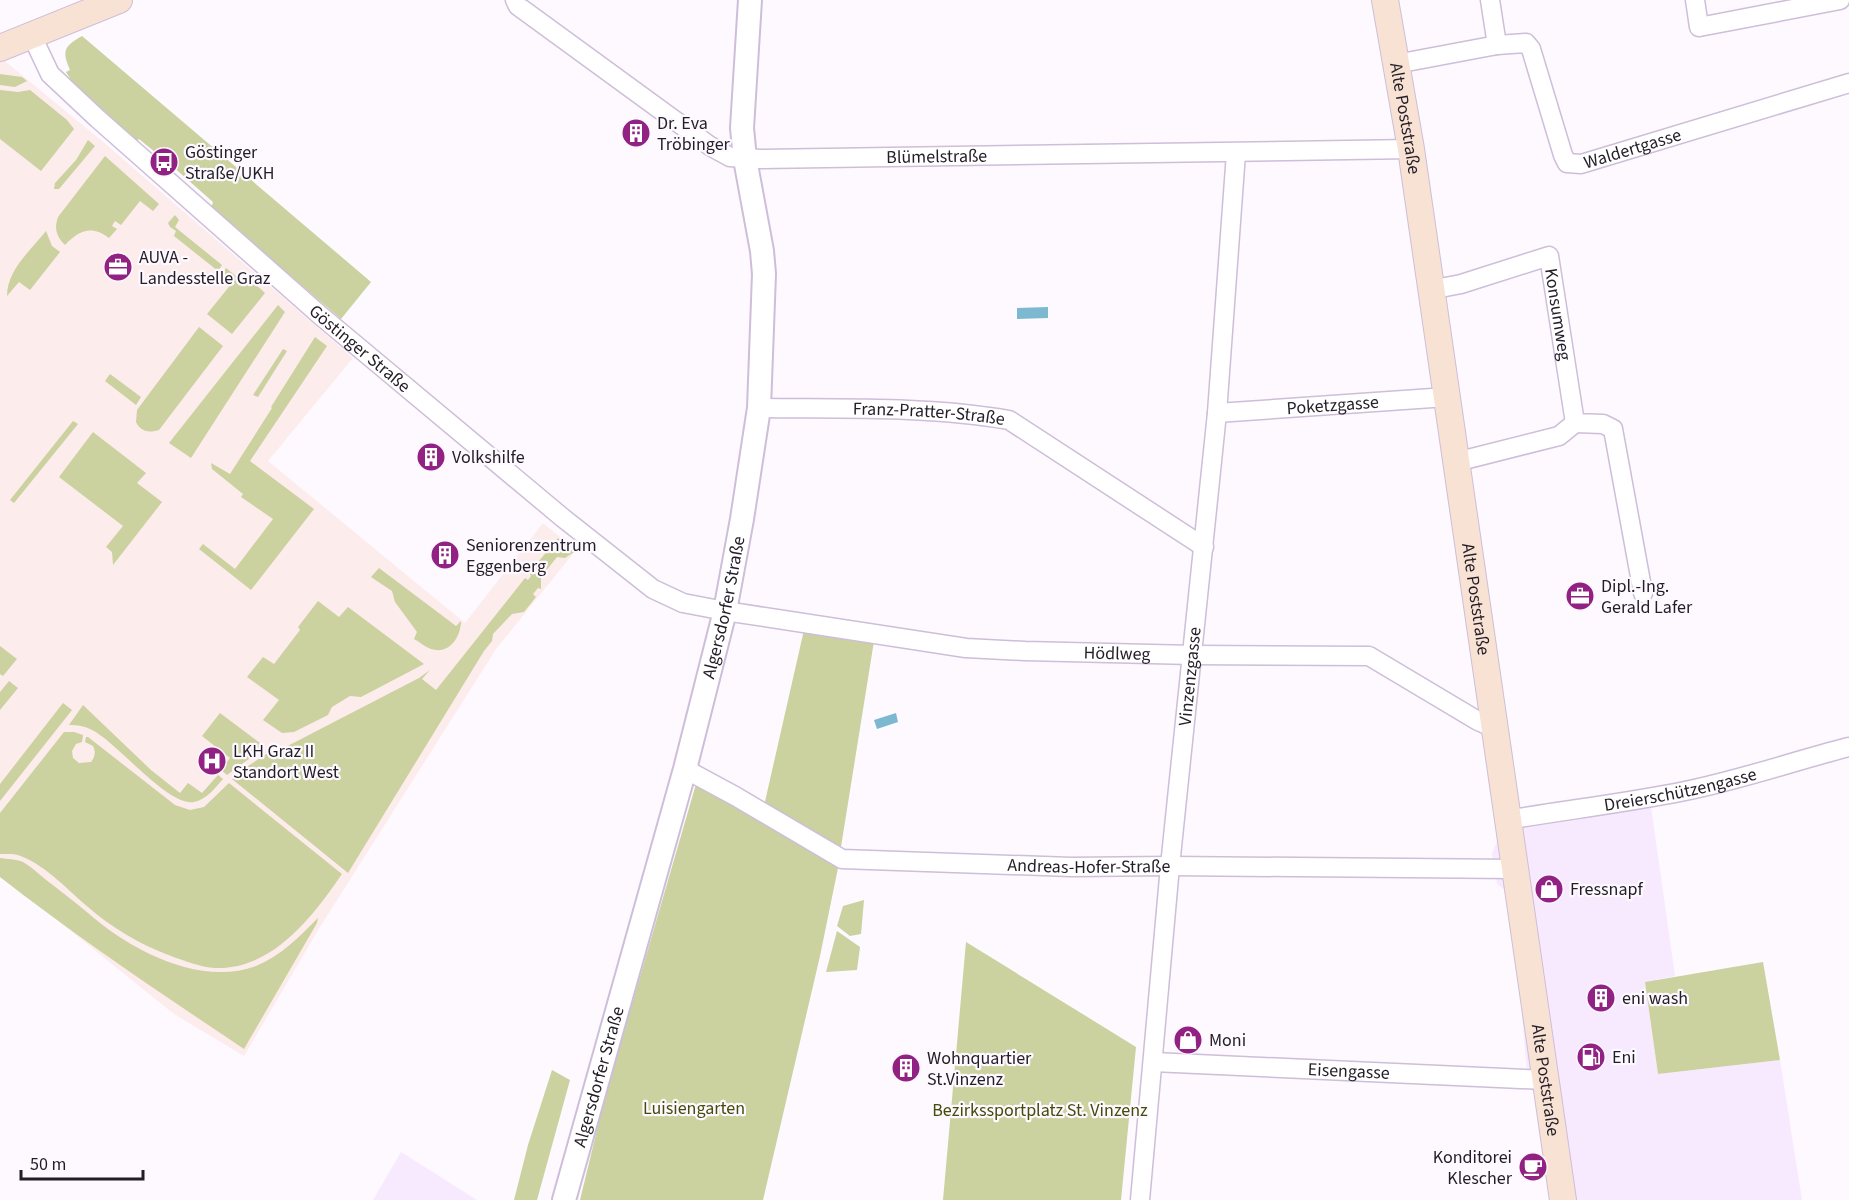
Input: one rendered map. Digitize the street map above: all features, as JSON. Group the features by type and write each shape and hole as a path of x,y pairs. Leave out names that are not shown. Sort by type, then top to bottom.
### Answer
{"main road":[{"path":"0,48 119,0"},
{"name":"Alte Poststraße","path":"1385,0 1411,149 1563,1200"}],"street":[{"name":"Blümelstraße","path":"515,0 518,6 710,146 730,157 746,159 1411,149"},
{"name":"Algersdorfer Straße","path":"564,1200 685,768 725,611 742,519 759,408 764,274 742,128 750,0"},
{"path":"1491,0 1497,45"},
{"path":"1695,0 1700,27 1840,0"},
{"name":"Göstinger Straße","path":"32,36 50,74 98,119 321,316 563,518 653,589 683,603 725,611"},
{"name":"Waldertgasse","path":"1396,64 1497,45 1527,43 1531,49 1566,163 1581,164 1849,83"},
{"name":"Vinzenzgasse","path":"1140,1200 1170,866 1217,413 1236,153"},
{"name":"Konsumweg","path":"1430,290 1461,284 1549,256 1575,423"},
{"name":"Poketzgasse","path":"1217,413 1447,397"},
{"name":"Franz-Pratter-Straße","path":"759,408 879,409 980,415 1009,420 1204,547"},
{"path":"1456,462 1559,436 1575,423 1603,424 1613,429 1643,593"},
{"name":"Hödlweg","path":"725,611 966,648 1193,655 1369,656 1478,721 1494,728"},
{"name":"Dreierschützengasse","path":"1508,820 1683,792 1849,747"},
{"name":"Andreas-Hofer-Straße","path":"685,768 842,859 1071,867 1515,869"},
{"name":"Eisengasse","path":"1153,1062 1545,1080"}],"shaded area":[{"name":"LKH Graz II Standort West","path":"0,57 108,146 353,358 268,461 465,623 543,523 576,550 496,649 320,927 244,1056 174,1014 0,874"},
{"path":"1651,807 1675,976 1645,982 1658,1074 1780,1060 1802,1200 1552,1200 1535,1094 1528,1085 1520,991 1506,891 1497,884 1492,853 1507,820 1529,816 1533,825"},
{"path":"401,1152 477,1200 373,1200"}],"green space":[{"path":"82,36 371,282 341,319 211,208 213,202 171,165 173,162 164,154 161,157 139,139 135,143 75,86 66,72 70,70 65,53 68,46"},
{"path":"0,74 22,77 27,81 15,87 0,85"},
{"path":"0,90 18,92 30,90 67,120 74,129 41,171 0,139"},
{"path":"88,140 95,146 59,189 54,189 55,183 76,160"},
{"path":"105,156 159,204 153,211 140,201 121,225 115,221 112,226 117,229 109,238 97,232 86,231 75,236 65,245 57,232 58,217"},
{"path":"175,215 179,220 175,227 222,265 218,271 174,236 176,231 168,223"},
{"path":"46,231 52,246 60,252 30,290 19,282 7,296 15,269"},
{"path":"226,268 236,276 243,273 265,293 232,334 207,314 232,283 221,275"},
{"path":"278,305 285,312 191,458 169,443"},
{"path":"199,327 223,346 159,430 143,430 136,422 137,410"},
{"path":"315,337 327,346 250,461 314,509 251,590 199,549 203,544 235,569 273,519 241,497 243,494 212,469 211,463 230,474"},
{"path":"283,349 287,351 258,397 253,395"},
{"path":"110,374 141,397 136,405 105,381"},
{"path":"73,421 78,424 14,503 10,500"},
{"path":"93,432 146,473 137,483 162,502 113,565 112,552 106,547 123,526 59,477"},
{"path":"558,538 574,552 565,558 557,557 541,577 541,589 538,588 533,594 536,597 524,612 512,614 493,634 492,641 348,873 232,779 271,751 276,752 419,678 430,670 422,679 436,690 525,578 528,580 531,576 529,573"},
{"path":"379,568 456,626 461,621 457,638 449,647 438,650 429,648 414,639 417,632 395,602 392,591 371,577"},
{"path":"318,601 339,617 348,607 424,664 361,697 350,696 332,707 328,715 294,732 282,733 263,720 279,700 247,677 263,657 274,664 300,630 298,627"},
{"path":"804,630 874,641 840,853 764,806"},
{"path":"0,646 17,659 3,676 0,674"},
{"path":"9,681 18,688 0,710 0,692"},
{"path":"63,703 72,710 0,801 0,784"},
{"path":"83,705 151,770 180,793 188,783 202,793 218,775 223,779 210,793 198,801 183,801 171,795 92,730 69,725"},
{"path":"220,713 264,746 227,775 221,770 230,758 202,736"},
{"path":"64,732 83,735 82,742 76,744 72,751 73,758 79,763 91,762 94,756 93,746 85,742 88,737 175,805 190,810 204,807 229,783 342,874 304,923 273,950 255,960 236,966 215,968 193,964 138,941 97,915 57,879 32,861 12,854 0,854 0,813"},
{"name":"Luisiengarten","path":"696,784 839,863 820,956 763,1200 580,1200 604,1101"},
{"path":"0,858 23,862 124,940 145,952 189,968 212,972 234,971 256,966 282,951 318,918 244,1049 90,944 0,877"},
{"path":"864,900 861,934 850,936 837,926 843,906"},
{"path":"837,931 860,947 857,970 826,972"},
{"name":"Bezirkssportplatz St. Vinzenz","path":"966,942 1136,1047 1121,1200 943,1200"},
{"path":"1763,962 1780,1060 1658,1074 1645,982"},
{"path":"552,1070 570,1080 537,1200 514,1200 528,1145"}],"water":[{"path":"1048,307 1048,318 1017,319 1017,308"},
{"path":"896,713 898,722 877,729 874,720"}],"place":[{"name":"Dr. Eva Tröbinger","path":"636,133"},
{"name":"Göstinger Straße/UKH","path":"164,162"},
{"name":"AUVA - Landesstelle Graz","path":"118,267"},
{"name":"Volkshilfe","path":"431,457"},
{"name":"Seniorenzentrum Eggenberg","path":"445,555"},
{"name":"Dipl.-Ing. Gerald Lafer","path":"1580,596"},
{"name":"LKH Graz II Standort West","path":"212,761"},
{"name":"Fressnapf","path":"1549,889"},
{"name":"eni wash","path":"1601,998"},
{"name":"Moni","path":"1188,1040"},
{"name":"Eni","path":"1591,1057"},
{"name":"Wohnquartier St.Vinzenz","path":"906,1068"},
{"name":"Konditorei Klescher","path":"1533,1167"}]}
